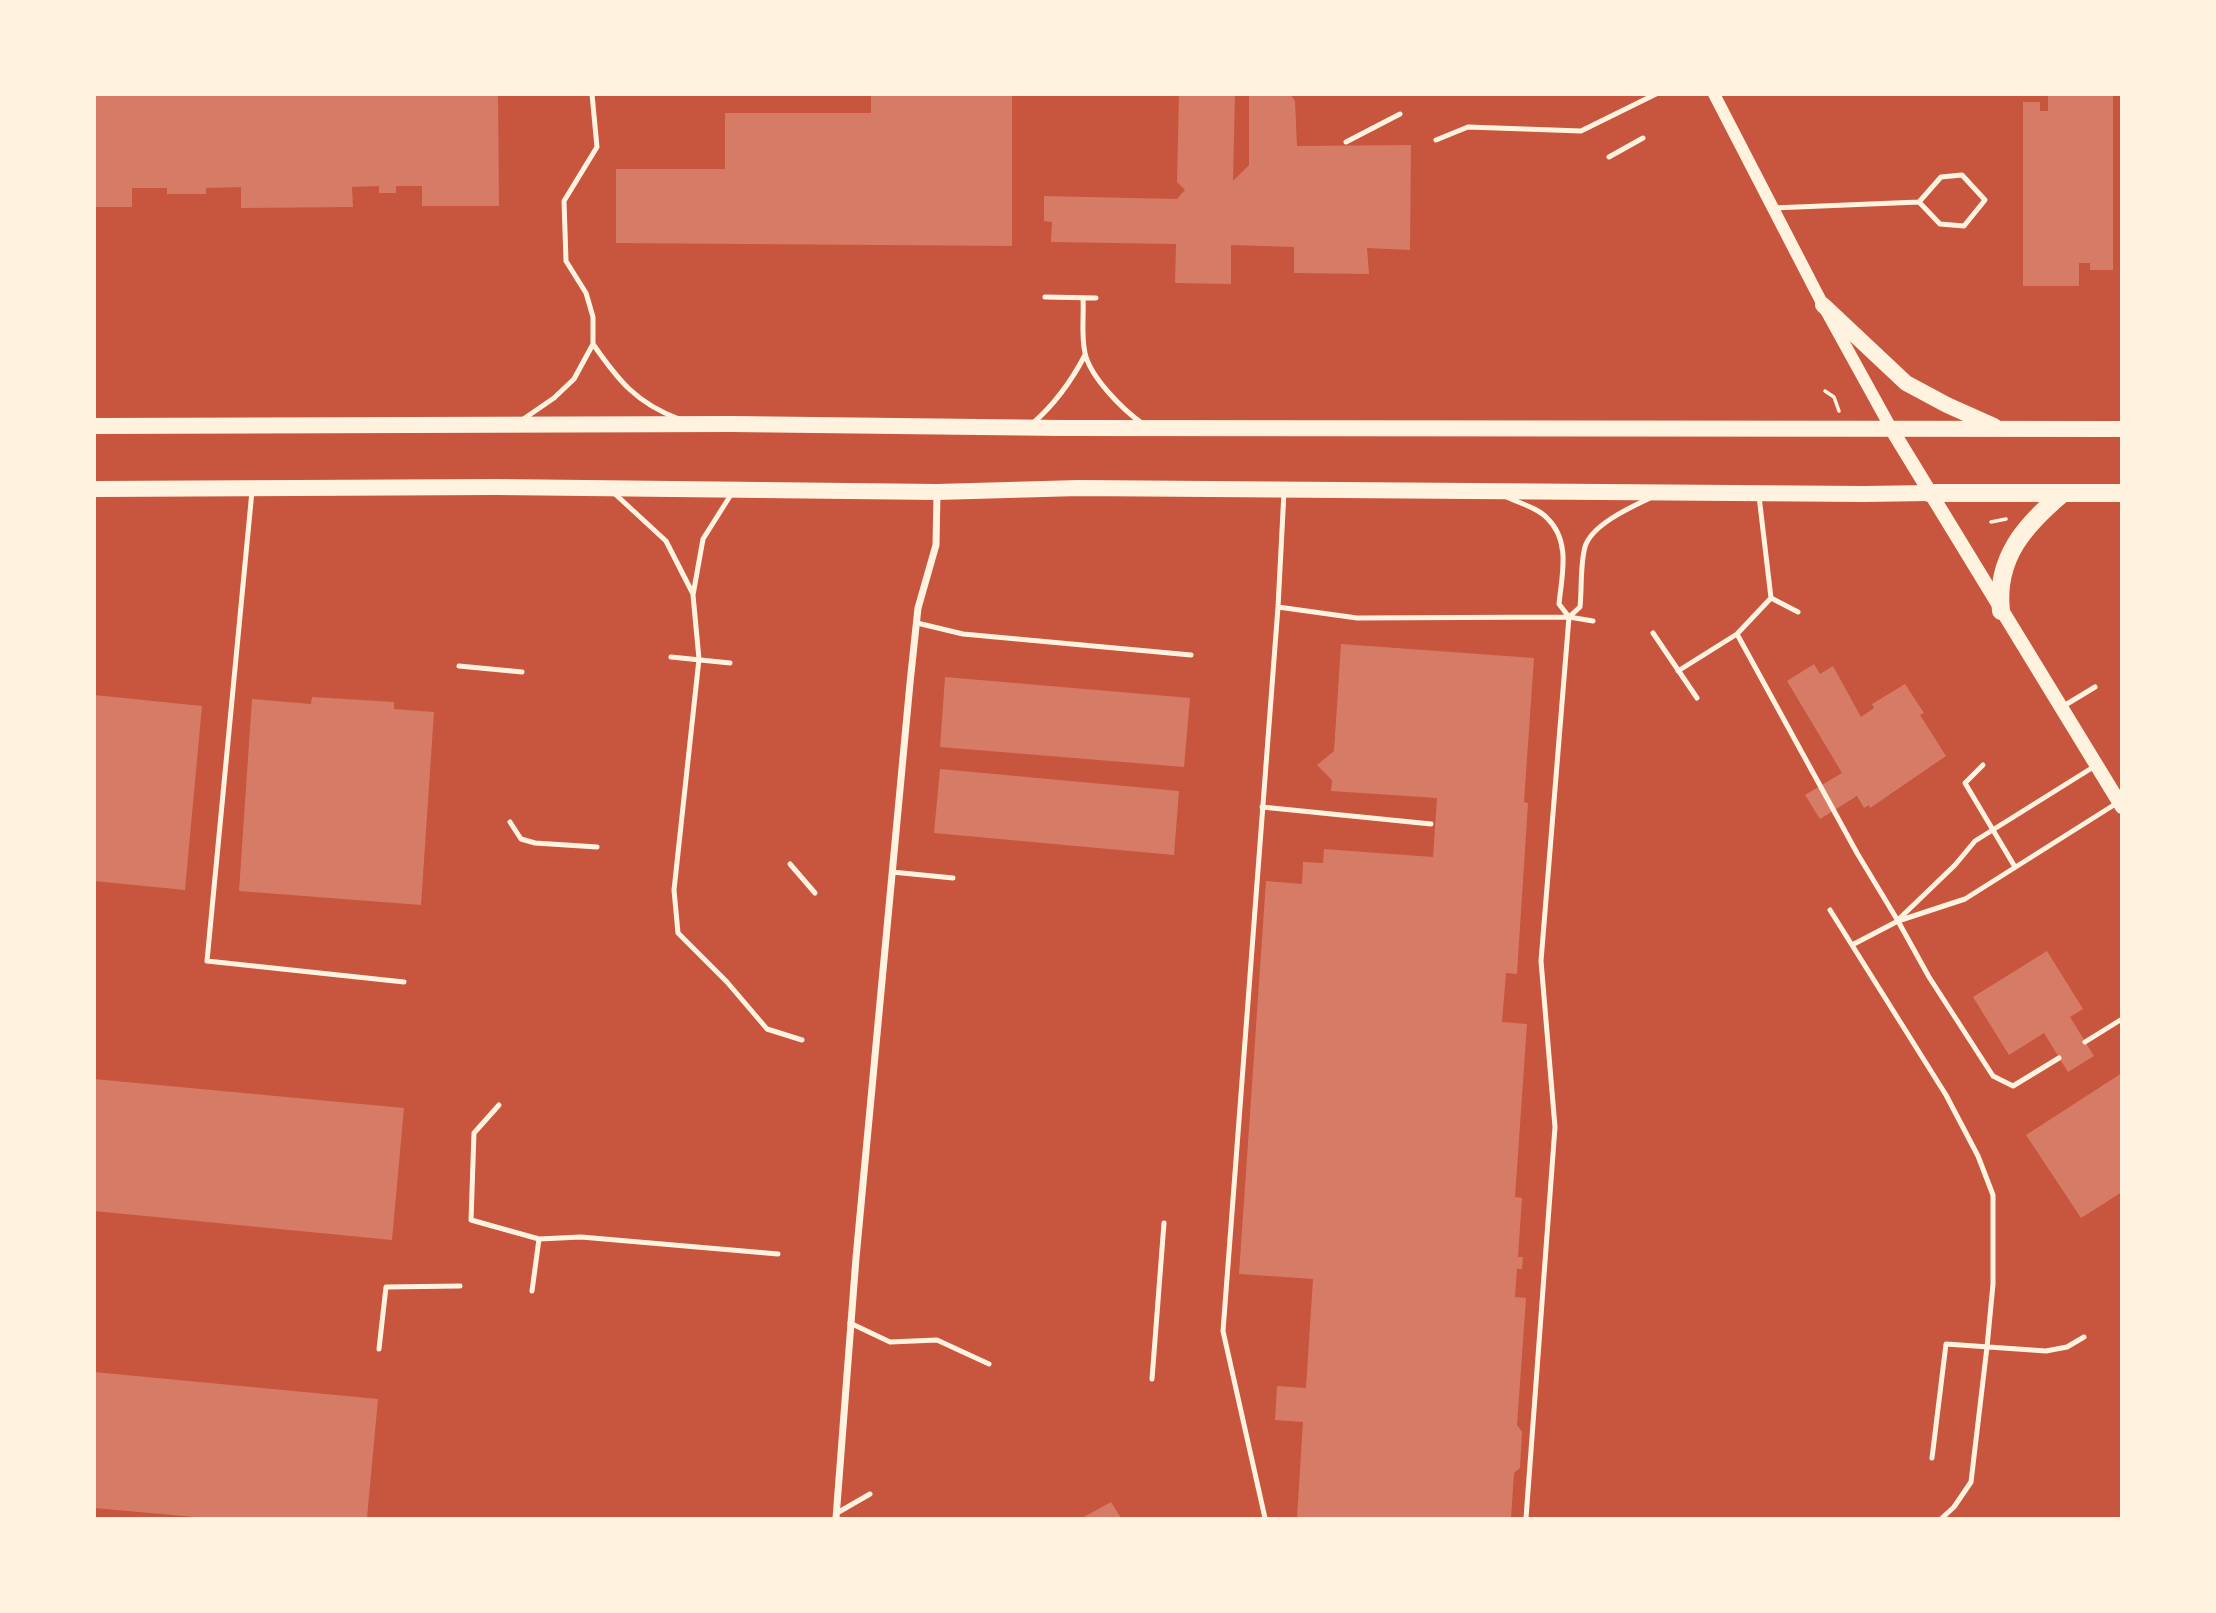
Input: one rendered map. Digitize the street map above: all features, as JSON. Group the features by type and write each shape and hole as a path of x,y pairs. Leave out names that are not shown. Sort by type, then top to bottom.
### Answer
{"highway":[{"path":"1823,305 1906,383 2003,430"},
{"path":"94,426 695,424 1027,428 2122,429"},
{"path":"94,489 609,488 937,492 1079,488 2122,493"},
{"path":"2001,611 1999,592 2009,556 2035,517 2063,493"}],"main road":[{"path":"1892,430 2120,804"}],"street":[{"path":"1714,94 1823,305 1892,430"},
{"path":"836,1516 850,1323 918,608 936,545 937,492"}],"lane":[{"path":"514,426 554,398 574,379 593,344 593,317 586,293 566,261 564,201 597,147 592,94"},
{"path":"1436,140 1468,127 1581,131 1656,94"},
{"path":"1346,142 1400,114"},
{"path":"1609,156 1643,138"},
{"path":"1773,208 1919,202 1941,177 1962,176 1985,200 1964,226 1940,224 1919,202"},
{"path":"1045,297 1096,298"},
{"path":"1083,298 1085,355 1101,383 1123,410 1148,428"},
{"path":"593,344 619,382 656,411 695,424"},
{"path":"1027,428 1072,381 1085,355"},
{"path":"252,488 207,961 404,982"},
{"path":"609,488 666,541 693,595"},
{"path":"1265,1518 1223,1331 1278,607 1284,489"},
{"path":"734,490 703,539 693,595 699,659 674,890 678,933 727,982 767,1029 802,1040"},
{"path":"1495,490 1546,516 1561,536 1564,561 1559,604 1569,617 1541,961 1555,1127 1526,1518"},
{"path":"1569,617 1580,607 1586,545 1599,527 1631,507 1664,492"},
{"path":"1678,671 1737,634 1770,598 1758,492"},
{"path":"1770,598 1798,612"},
{"path":"1278,607 1357,618 1569,617 1593,621"},
{"path":"917,623 963,634 1191,655"},
{"path":"1653,633 1696,698"},
{"path":"1737,634 1857,853 1929,977 1993,1076 2013,1086 2059,1058"},
{"path":"671,657 730,663"},
{"path":"459,666 522,672"},
{"path":"2060,708 2095,687"},
{"path":"1983,765 1965,783 2015,867"},
{"path":"1898,920 1955,865 1975,841 2096,765"},
{"path":"1852,945 1898,920 1965,898 2120,804"},
{"path":"1262,807 1431,824"},
{"path":"510,822 521,839 535,843 597,847"},
{"path":"790,864 815,893"},
{"path":"892,872 953,878"},
{"path":"1830,910 1946,1095 1978,1156 1993,1195 1993,1284 1970,1482 1954,1507 1942,1518"},
{"path":"2085,1042 2122,1019"},
{"path":"499,1105 474,1133 471,1220 539,1239 581,1237 778,1254"},
{"path":"1152,1379 1164,1223"},
{"path":"532,1291 539,1239"},
{"path":"379,1349 386,1287 460,1286"},
{"path":"850,1323 890,1342 937,1340 989,1364"},
{"path":"1932,1458 1946,1344 2046,1351 2067,1347 2084,1337"},
{"path":"836,1516 870,1494"}],"path":[{"path":"1825,390 1836,396 1840,413"},
{"path":"1991,522 2006,519"}],"building":[{"path":"94,94 498,94 499,206 422,206 422,186 396,186 396,193 379,193 379,186 352,187 353,207 241,208 241,187 206,188 206,194 167,194 167,188 132,188 132,207 94,207"},
{"path":"871,94 1012,94 1012,246 616,243 616,169 725,169 725,113 871,113"},
{"path":"1179,94 1235,94 1233,181 1249,165 1249,94 1290,94 1295,101 1297,146 1411,145 1410,250 1367,248 1369,274 1294,273 1294,247 1231,245 1231,284 1175,283 1176,244 1051,242 1052,222 1044,221 1044,196 1177,199 1185,190 1177,182"},
{"path":"2048,94 2113,94 2113,270 2090,270 2090,263 2079,263 2079,286 2023,286 2023,102 2040,102 2040,111 2048,111"},
{"path":"1341,644 1534,658 1524,802 1528,803 1517,974 1506,973 1502,1022 1527,1024 1515,1197 1522,1198 1518,1257 1523,1257 1522,1269 1517,1269 1515,1297 1526,1298 1517,1425 1522,1432 1520,1468 1514,1473 1511,1518 1297,1518 1303,1422 1275,1420 1277,1386 1306,1388 1313,1279 1239,1274 1266,881 1302,884 1303,862 1323,863 1324,849 1433,857 1437,798 1331,791 1332,780 1317,765 1334,751"},
{"path":"1814,664 1820,674 1833,666 1861,717 1874,708 1872,704 1905,684 1924,713 1920,715 1946,756 1870,808 1869,805 1864,808 1857,796 1820,819 1805,795 1842,773 1787,681"},
{"path":"945,677 1190,698 1184,767 940,747"},
{"path":"94,695 202,706 185,890 94,881"},
{"path":"312,697 394,702 394,709 434,712 421,905 239,891 252,699 311,704"},
{"path":"940,769 1179,791 1174,855 934,833"},
{"path":"2047,951 2083,1009 2070,1017 2094,1056 2068,1072 2044,1033 2009,1055 1973,997"},
{"path":"2122,1073 2122,1192 2081,1218 2026,1135"},
{"path":"94,1079 404,1108 392,1240 94,1211"},
{"path":"94,1372 378,1399 367,1518 206,1518 94,1508"},
{"path":"1111,1502 1121,1518 1082,1518"}]}
